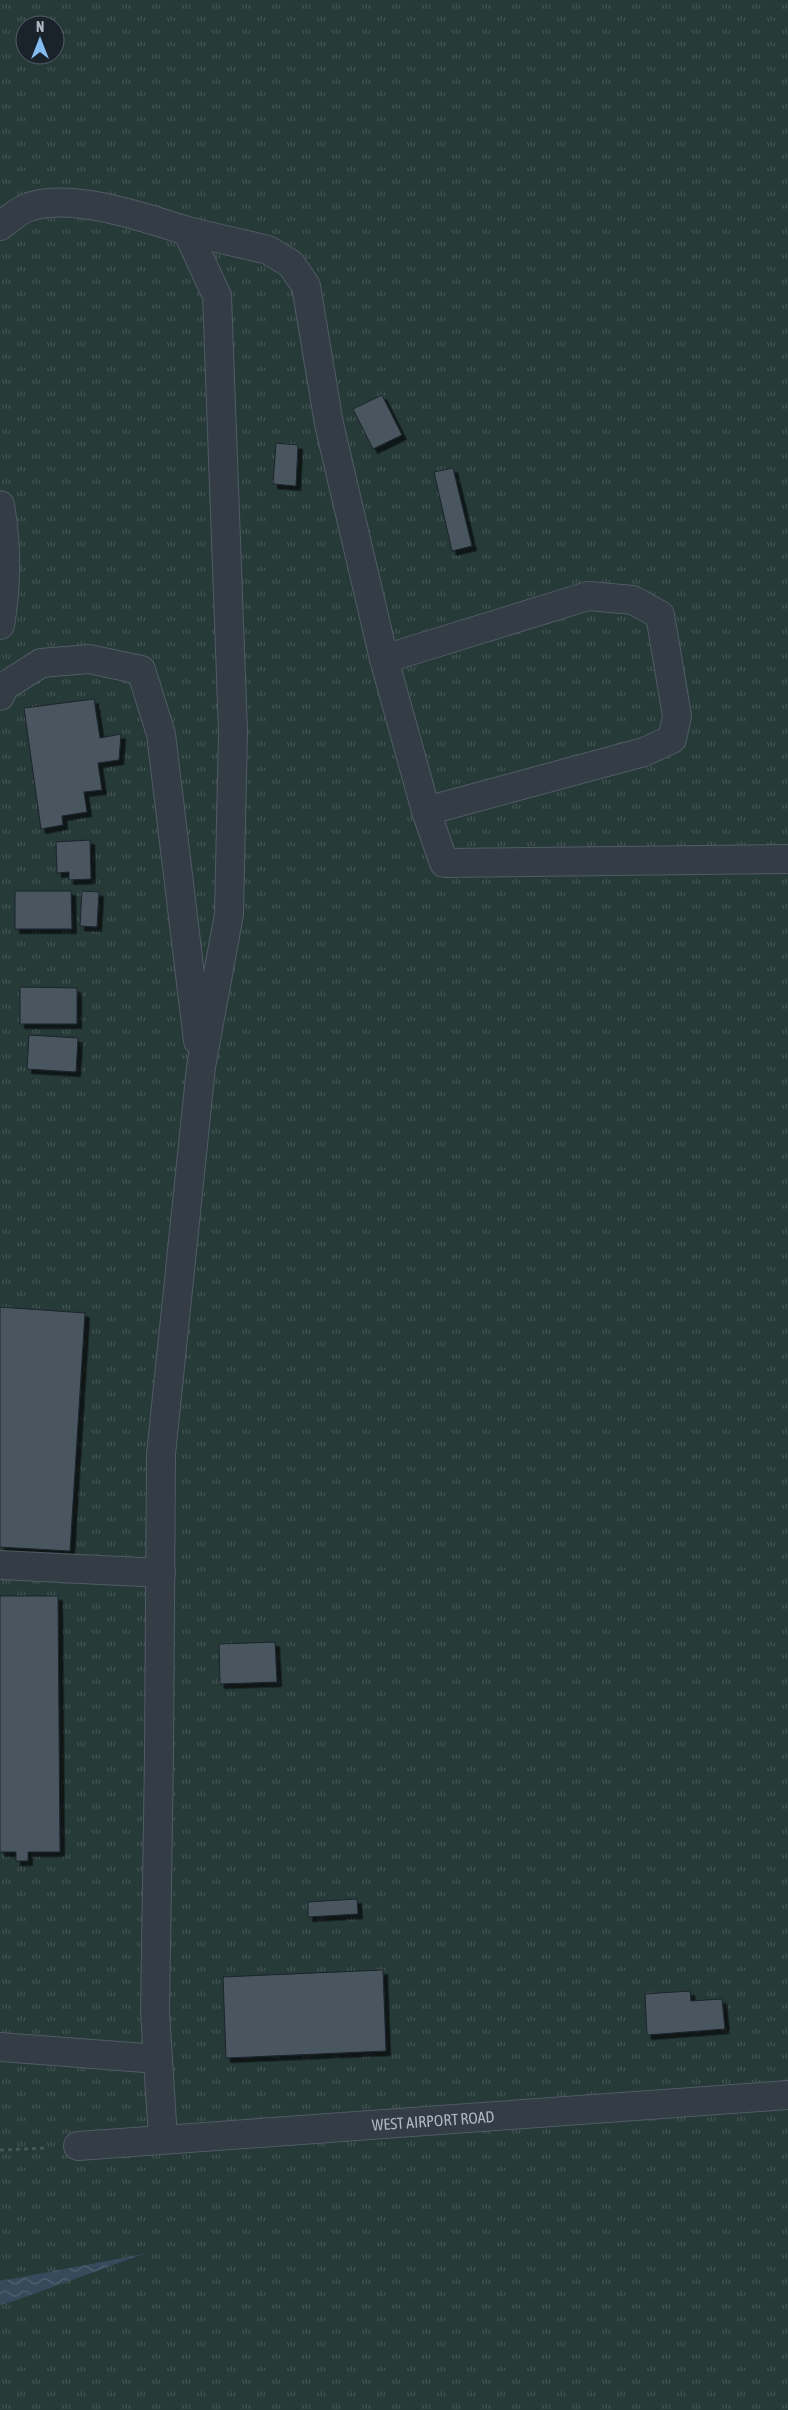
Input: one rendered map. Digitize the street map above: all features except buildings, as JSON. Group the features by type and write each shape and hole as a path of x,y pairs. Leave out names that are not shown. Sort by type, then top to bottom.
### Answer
{"street":[{"path":"0,226 28,207 64,202 125,211 187,231 268,250 291,264 306,286 329,424 384,659 426,811 444,863 785,857"},
{"path":"163,2139 155,2012 161,1454 201,1067 229,914 233,731 217,296 187,231"},
{"path":"0,505 6,538 6,579 0,625"},
{"path":"384,659 588,596 633,600 660,615 677,716 672,739 644,752 426,811"},
{"path":"0,696 5,686 41,663 88,660 141,670 161,734 201,1067"},
{"path":"0,1566 161,1573"},
{"path":"0,2047 158,2059"},
{"name":"WEST AIRPORT ROAD","path":"78,2146 788,2094"}],"path":[{"path":"0,2150 78,2146"}],"green space":[{"path":"0,0 788,0 788,2410 0,2410 0,2305 140,2256 0,2281"}],"water":[{"path":"144,2254 11,2302 0,2305 0,2281"}]}
